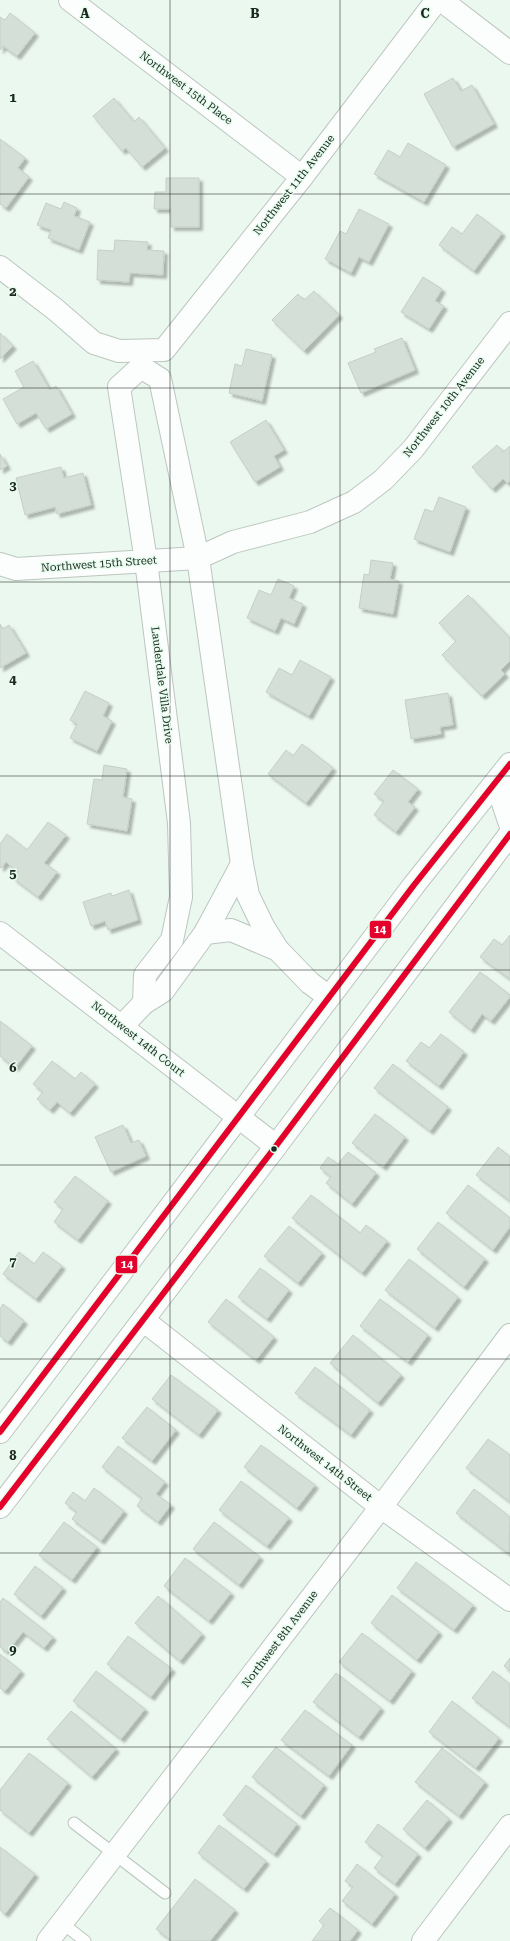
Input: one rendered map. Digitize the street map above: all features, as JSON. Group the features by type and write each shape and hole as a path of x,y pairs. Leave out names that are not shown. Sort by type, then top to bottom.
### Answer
{"street":[{"name":"Northwest 15th Place","path":"70,0 302,176"},
{"name":"Northwest 11th Avenue","path":"0,267 56,310 94,343 140,359 164,350 302,176 437,0"},
{"path":"441,0 510,53"},
{"name":"Northwest 10th Avenue","path":"198,558 233,542 310,522 354,502 383,480 412,449 510,322"},
{"path":"140,359 160,379 198,558 242,864 248,896 263,926 278,950 310,983 329,997"},
{"name":"Lauderdale Villa Drive","path":"140,359 119,387 146,561 179,823 181,897 172,940 145,975 144,1003"},
{"name":"Northwest 15th Street","path":"0,564 16,569 198,558"},
{"path":"507,768 502,800 510,824"},
{"path":"0,1432 414,885 507,768"},
{"path":"0,1507 276,1146 510,834"},
{"path":"122,1026 144,1003 164,991 205,933 242,864"},
{"path":"205,933 231,930 278,950"},
{"name":"Northwest 14th Court","path":"0,933 276,1146"},
{"name":"Northwest 14th Street","path":"143,1320 381,1507 510,1600"},
{"name":"Northwest 8th Avenue","path":"48,1941 381,1507 510,1335"},
{"path":"423,1941 510,1826"}],"lane":[{"path":"74,1823 165,1893"},
{"path":"62,1923 85,1941"}],"building":[{"path":"10,13 35,33 17,56 3,46 0,50 0,17 5,20"},
{"path":"453,78 461,91 472,85 494,124 453,147 424,94"},
{"path":"114,98 134,122 139,117 165,148 142,167 126,148 122,151 93,116"},
{"path":"0,139 25,158 18,168 29,177 6,208 0,204"},
{"path":"408,143 446,165 424,202 374,174 388,150 400,157"},
{"path":"166,178 199,178 199,227 171,227 171,209 154,209 155,192 166,192"},
{"path":"64,202 77,208 74,216 90,222 79,250 48,238 51,230 37,225 46,203 61,209"},
{"path":"359,209 389,224 369,262 359,257 351,273 325,259 340,231 346,234"},
{"path":"477,214 502,233 474,271 439,245 452,227 462,234"},
{"path":"115,240 148,242 147,250 164,251 163,275 130,273 129,282 97,280 98,250 114,251"},
{"path":"423,277 442,289 435,301 444,306 429,329 401,312"},
{"path":"314,291 339,315 304,351 272,320 298,294 304,300"},
{"path":"0,333 13,346 0,359"},
{"path":"402,338 415,370 361,393 348,363 376,352 374,349"},
{"path":"246,349 272,355 262,401 229,393 235,364 242,366"},
{"path":"33,361 50,390 56,386 72,414 46,429 36,413 17,424 3,399 24,387 15,371"},
{"path":"266,420 284,450 274,456 280,467 255,482 230,442"},
{"path":"497,445 503,452 510,446 510,481 507,483 503,479 492,489 472,467"},
{"path":"0,454 7,466 0,470"},
{"path":"61,467 64,478 83,473 91,505 57,514 55,507 25,515 16,478"},
{"path":"439,497 466,507 450,552 414,539 425,509 433,512"},
{"path":"371,560 393,563 390,579 399,581 393,614 359,608 364,574 369,575"},
{"path":"278,579 294,586 289,598 303,604 294,624 281,618 275,631 247,618 259,590 271,595"},
{"path":"468,595 510,638 510,661 501,670 505,674 482,696 442,655 456,641 439,623"},
{"path":"0,624 3,629 9,625 26,653 0,668"},
{"path":"300,660 331,677 309,716 266,692 279,668 292,675"},
{"path":"85,691 109,703 103,716 112,721 97,751 70,738 77,724 70,720"},
{"path":"448,693 453,725 440,727 441,734 411,739 405,700"},
{"path":"302,744 333,768 306,803 268,774 286,750 293,756"},
{"path":"104,765 127,769 123,797 132,799 127,831 87,824 94,779 102,780"},
{"path":"393,770 418,789 408,802 415,807 396,832 374,815 384,801 374,794"},
{"path":"48,822 66,835 44,863 57,872 38,897 13,878 18,872 6,862 1,868 0,867 0,844 7,834 27,850"},
{"path":"129,890 138,920 108,930 105,921 91,926 83,902 111,893 112,896"},
{"path":"510,935 510,979 480,957 494,939 502,945"},
{"path":"480,972 510,995 510,997 491,1021 482,1014 471,1030 449,1012"},
{"path":"0,1021 32,1046 15,1068 0,1056"},
{"path":"441,1034 464,1052 439,1086 406,1061 421,1042 429,1048"},
{"path":"52,1061 75,1079 81,1072 95,1084 70,1113 57,1102 50,1110 37,1099 43,1092 33,1084"},
{"path":"393,1064 448,1107 430,1131 374,1088"},
{"path":"375,1114 405,1137 383,1167 352,1143"},
{"path":"123,1125 131,1143 139,1140 146,1156 111,1172 95,1137"},
{"path":"498,1147 510,1157 510,1201 476,1175"},
{"path":"348,1152 376,1173 352,1204 326,1183 331,1177 320,1168 328,1157 338,1164"},
{"path":"75,1176 108,1201 78,1240 54,1222 63,1209 54,1202"},
{"path":"468,1185 510,1218 510,1227 493,1250 446,1213"},
{"path":"311,1195 360,1233 366,1225 387,1241 362,1273 292,1218"},
{"path":"438,1222 485,1259 464,1287 417,1249"},
{"path":"289,1226 322,1253 298,1283 264,1256"},
{"path":"19,1252 34,1264 43,1252 62,1266 36,1299 3,1274"},
{"path":"409,1259 458,1297 435,1328 385,1290"},
{"path":"260,1268 289,1290 267,1319 238,1297"},
{"path":"226,1299 274,1337 256,1360 208,1322"},
{"path":"380,1299 428,1335 408,1362 360,1326"},
{"path":"3,1304 24,1321 8,1342 0,1336 0,1309"},
{"path":"353,1335 401,1375 378,1403 330,1363"},
{"path":"315,1367 370,1410 351,1435 295,1393"},
{"path":"171,1375 218,1410 199,1435 152,1399"},
{"path":"147,1407 176,1430 152,1461 122,1438"},
{"path":"488,1439 510,1455 510,1502 466,1468"},
{"path":"261,1445 315,1485 297,1508 244,1467"},
{"path":"118,1446 165,1482 156,1494 171,1505 158,1522 137,1506 142,1498 102,1467"},
{"path":"241,1481 289,1518 267,1546 219,1510"},
{"path":"94,1488 124,1511 101,1541 72,1519 77,1512 65,1503 73,1492 85,1501"},
{"path":"474,1489 510,1517 509,1554 456,1513"},
{"path":"64,1522 97,1547 72,1580 39,1555"},
{"path":"214,1522 260,1557 239,1585 193,1549"},
{"path":"185,1558 231,1593 209,1621 164,1586"},
{"path":"416,1562 473,1605 454,1630 397,1588"},
{"path":"35,1566 63,1588 41,1616 14,1594"},
{"path":"392,1595 439,1632 417,1660 371,1623"},
{"path":"158,1596 202,1634 180,1661 135,1623"},
{"path":"3,1598 53,1637 44,1648 23,1632 7,1652 0,1647 0,1602"},
{"path":"362,1633 412,1671 390,1701 339,1662"},
{"path":"128,1636 172,1669 151,1697 107,1664"},
{"path":"0,1654 21,1671 5,1691 0,1688"},
{"path":"510,1658 510,1671 504,1666"},
{"path":"96,1671 145,1709 121,1739 73,1701"},
{"path":"493,1671 510,1684 510,1727 472,1698"},
{"path":"336,1673 381,1708 359,1737 313,1702"},
{"path":"452,1701 499,1738 476,1768 429,1732"},
{"path":"305,1710 352,1745 329,1776 281,1740"},
{"path":"71,1711 116,1749 92,1777 47,1739"},
{"path":"276,1747 324,1785 301,1816 252,1777"},
{"path":"442,1748 485,1782 459,1816 415,1782"},
{"path":"29,1753 68,1783 29,1833 0,1810 0,1790"},
{"path":"246,1785 297,1824 274,1854 223,1815"},
{"path":"427,1800 449,1819 425,1848 403,1829"},
{"path":"378,1824 418,1854 395,1884 374,1868 383,1856 365,1842"},
{"path":"219,1825 266,1861 244,1889 198,1853"},
{"path":"0,1847 35,1874 5,1914 0,1910"},
{"path":"357,1864 395,1894 372,1924 342,1901 353,1887 345,1881"},
{"path":"195,1879 235,1910 210,1941 172,1941 156,1929"},
{"path":"330,1908 358,1930 350,1941 312,1941 324,1925 319,1921"}],"transit line":[{"name":"14","path":"0,1432 414,885 510,764"},
{"name":"14","path":"0,1507 276,1146 510,834"}]}
